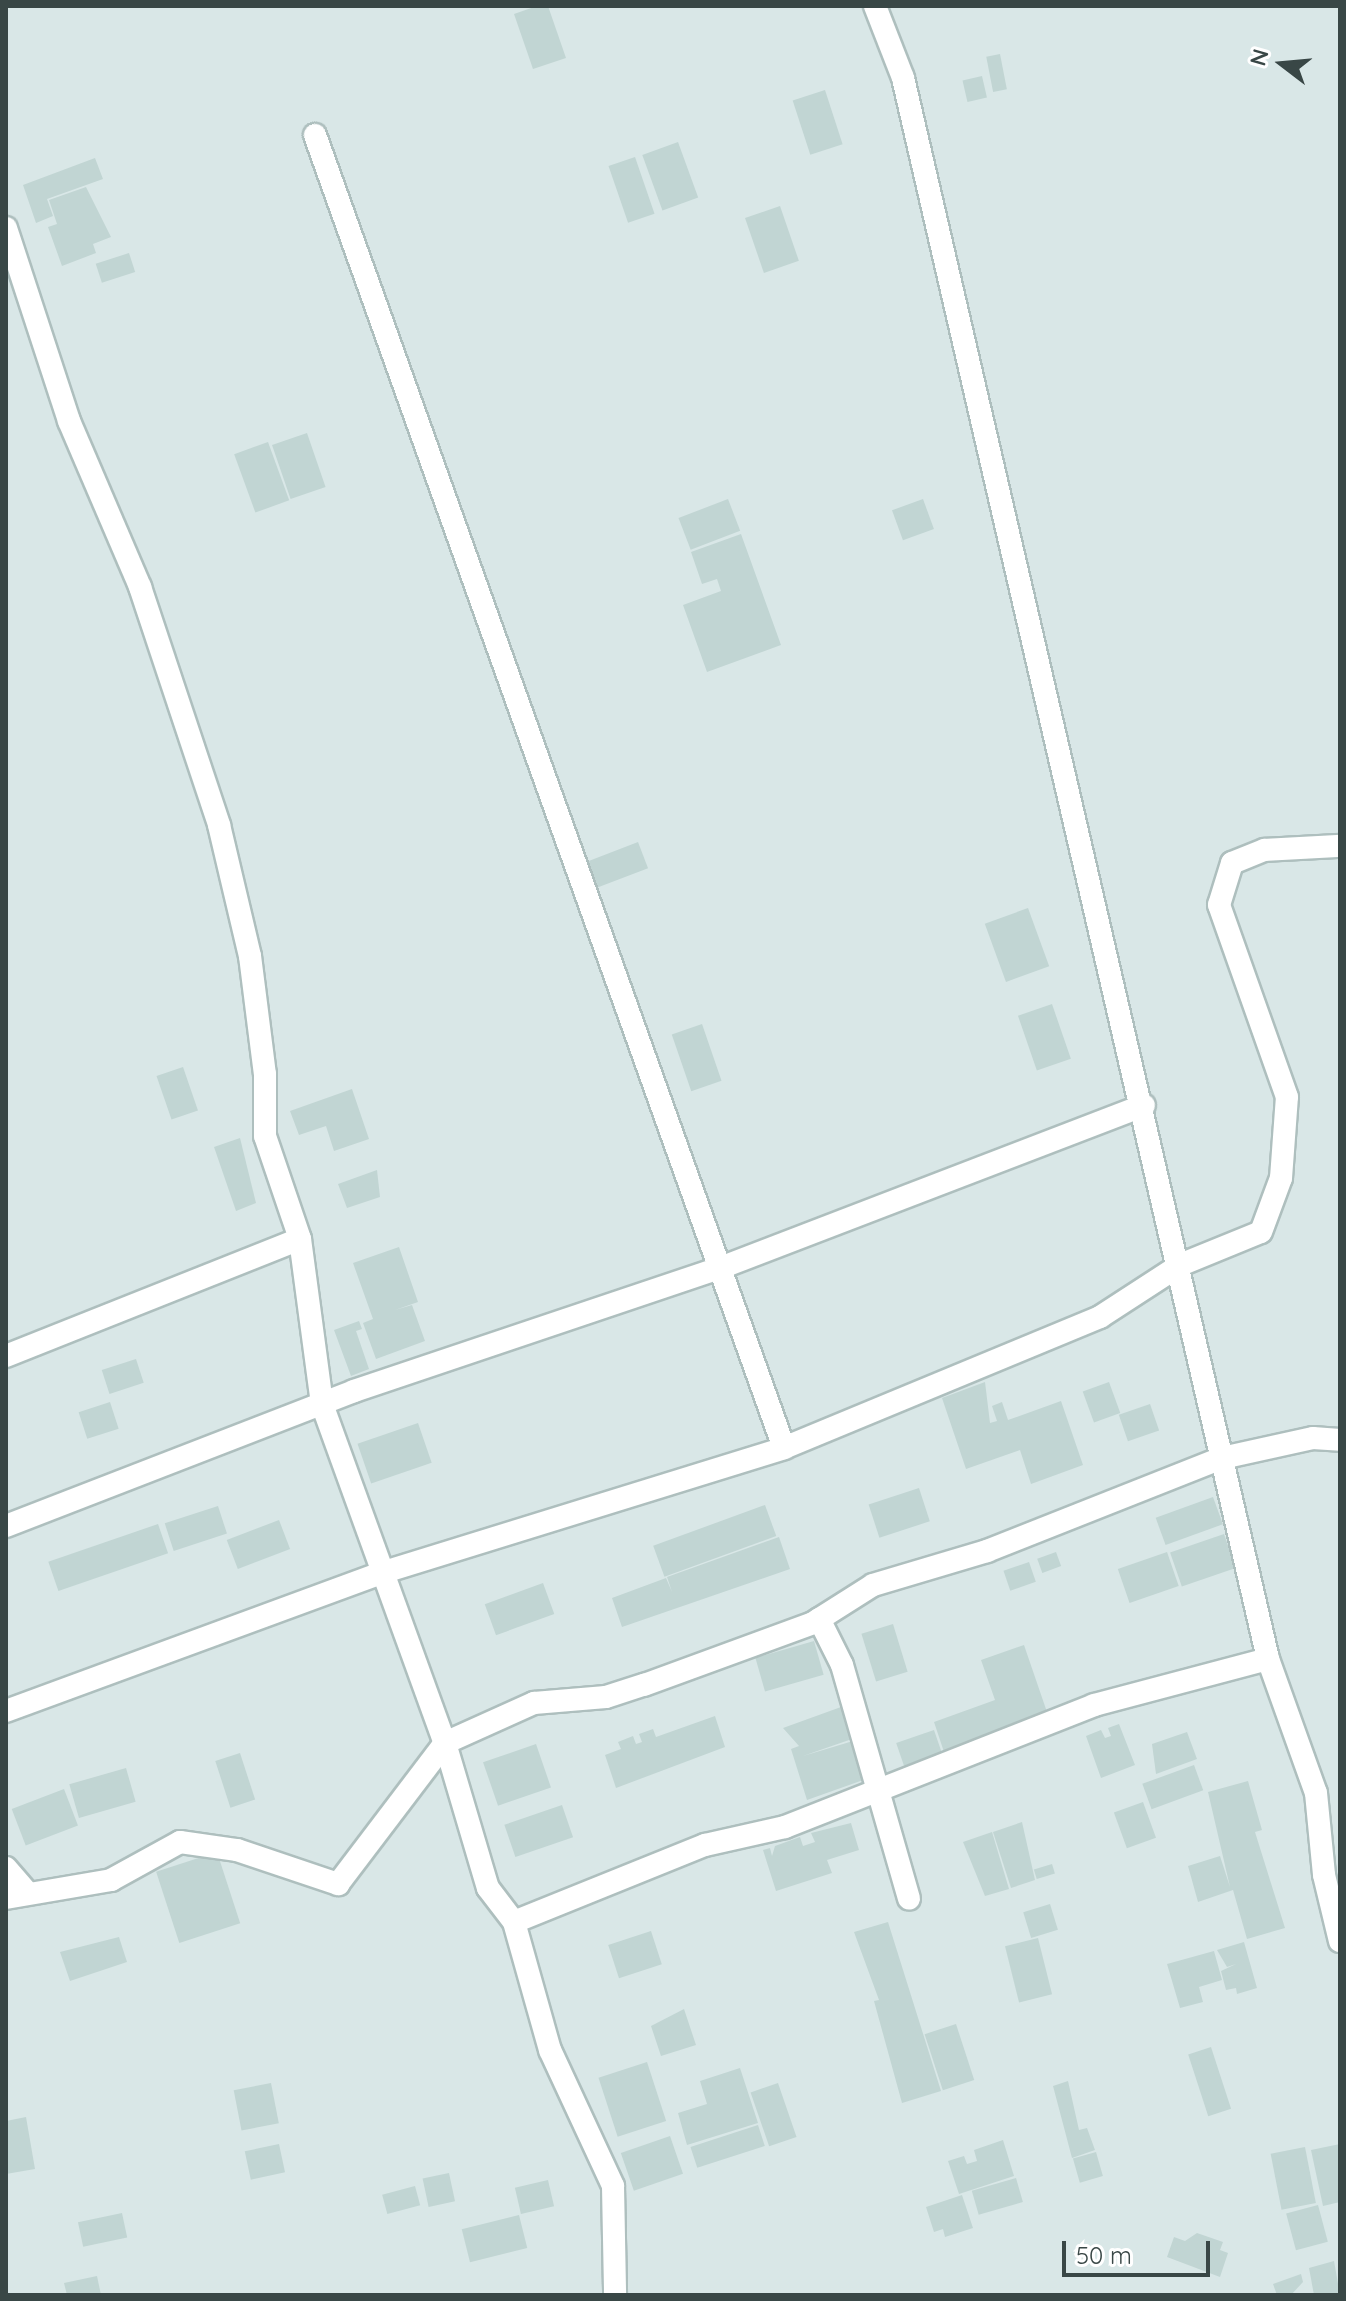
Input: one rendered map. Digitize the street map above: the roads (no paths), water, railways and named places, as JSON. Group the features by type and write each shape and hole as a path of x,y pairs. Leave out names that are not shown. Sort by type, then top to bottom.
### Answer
{"street":[{"path":"875,6 903,78 1144,1105 1268,1659 1316,1793 1324,1875 1340,1941"},
{"path":"315,135 784,1448"},
{"path":"6,228 69,421 140,587 219,825 250,956 265,1074 265,1136 300,1239 322,1404 445,1743 488,1888 514,1922 550,2050 613,2186 615,2295"},
{"path":"6,1711 381,1573 784,1448 1100,1317 1180,1265 1261,1232 1281,1178 1287,1097 1219,905 1232,863 1265,850 1340,846"},
{"path":"6,1526 322,1404 720,1268 1144,1105"},
{"path":"6,1356 300,1239"},
{"path":"6,1868 16,1894 111,1880 180,1842 237,1850 338,1884 445,1743 534,1703 606,1697 819,1619 873,1585 987,1551 1222,1458 1313,1438 1340,1440"},
{"path":"819,1619 842,1665 881,1791 909,1899"},
{"path":"514,1922 705,1845 785,1827 1094,1705 1268,1659"}]}
